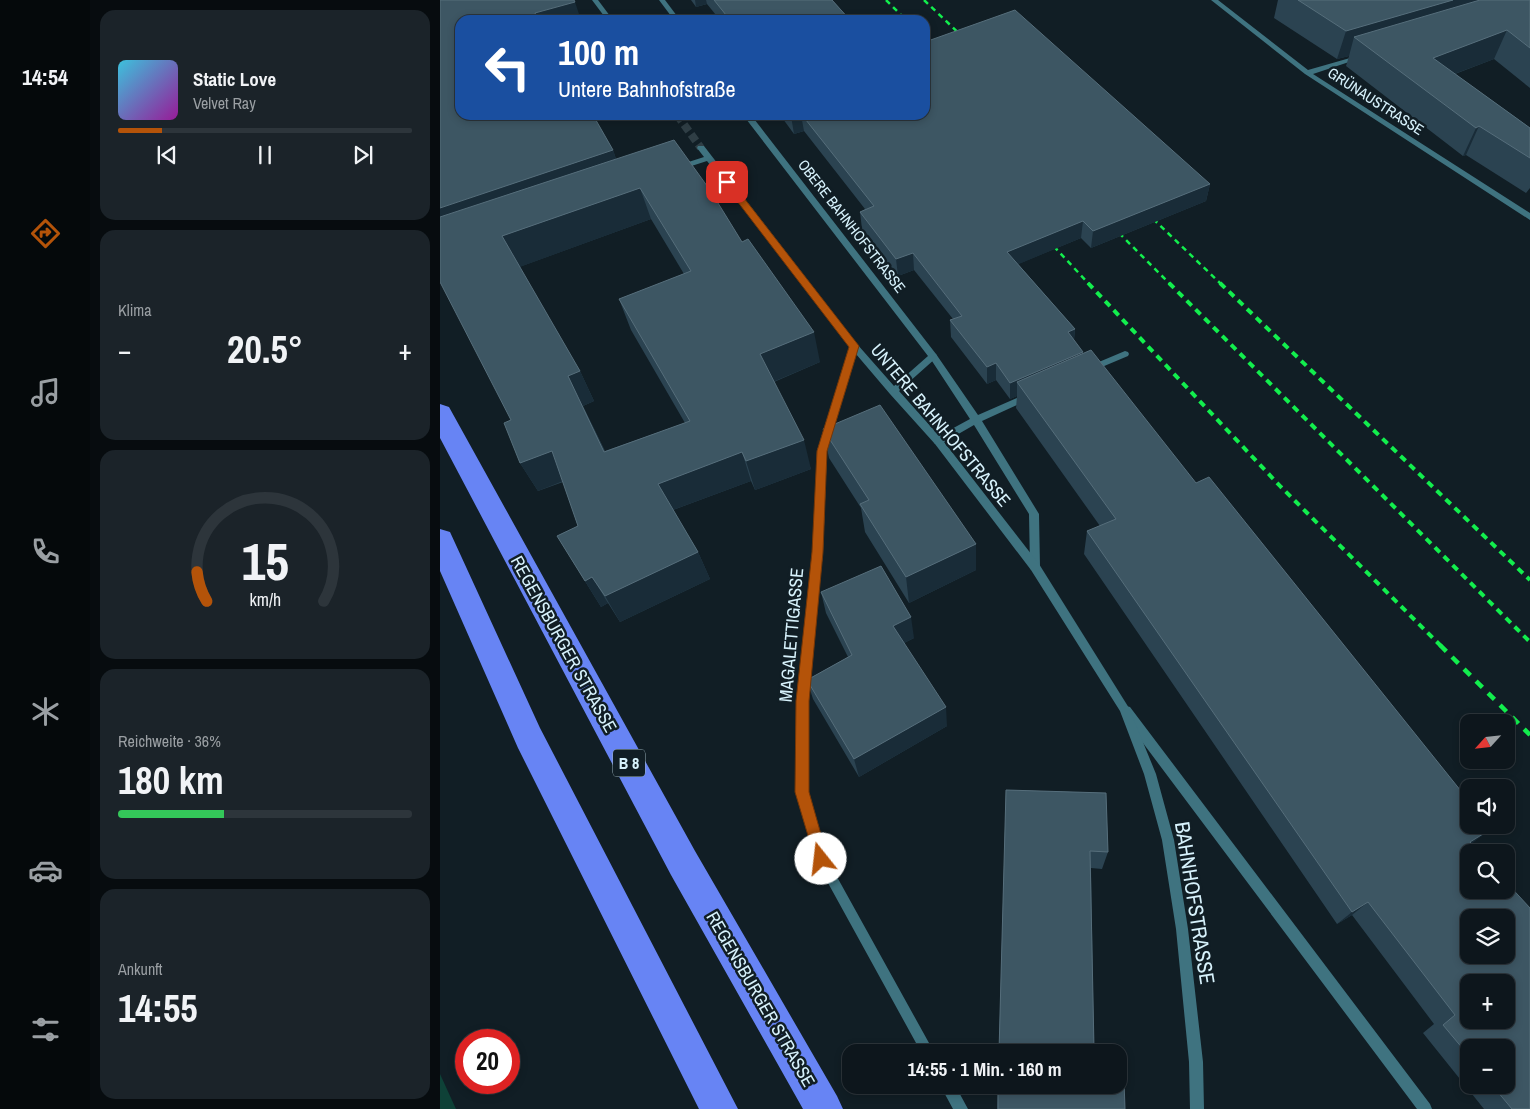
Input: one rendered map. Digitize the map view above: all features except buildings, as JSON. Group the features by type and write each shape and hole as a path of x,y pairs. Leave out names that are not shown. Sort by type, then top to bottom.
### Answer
{"main road":[{"name":"REGENSBURGER STRASSE","path":"440,414 683,863 824,1109"},
{"path":"440,540 529,738 719,1109"}],"street":[{"path":"595,0 606,15"},
{"path":"662,0 673,15"},
{"name":"GRÜNAUSTRASSE","path":"1214,0 1308,73 1530,217"},
{"path":"1308,73 1363,56"},
{"name":"OBERE BAHNHOFSTRASSE","path":"751,120 933,356 976,420 1034,514 1035,567"},
{"name":"UNTERE BAHNHOFSTRASSE","path":"701,148 854,346 938,441 1035,567 1124,708"},
{"path":"666,173 708,158"},
{"name":"MAGALETTIGASSE","path":"854,346 822,451 818,552 803,701 802,792 821,859 924,1044"},
{"path":"1082,372 1125,354"},
{"path":"893,392 933,356"},
{"path":"938,441 976,420 1038,392"},
{"path":"1124,708 1425,1109"},
{"name":"BAHNHOFSTRASSE","path":"1124,708 1150,774 1168,840 1185,957 1196,1062 1197,1109"},
{"path":"952,1094 961,1109"}],"shaded area":[{"path":"440,1074 456,1109 440,1109"}],"tunnel":[{"path":"681,120 701,148"}],"railway":[{"path":"886,0 901,15"},
{"path":"924,0 967,41"},
{"path":"1146,212 1221,284"},
{"path":"1112,226 1169,283"},
{"path":"1047,239 1089,284"},
{"path":"1088,283 1281,487 1441,646"},
{"path":"1169,283 1530,642"},
{"path":"1220,283 1530,580"},
{"path":"1441,646 1530,735"}],"route":[{"path":"727,182 854,346 822,451 818,552 803,701 802,792 821,859"}]}
